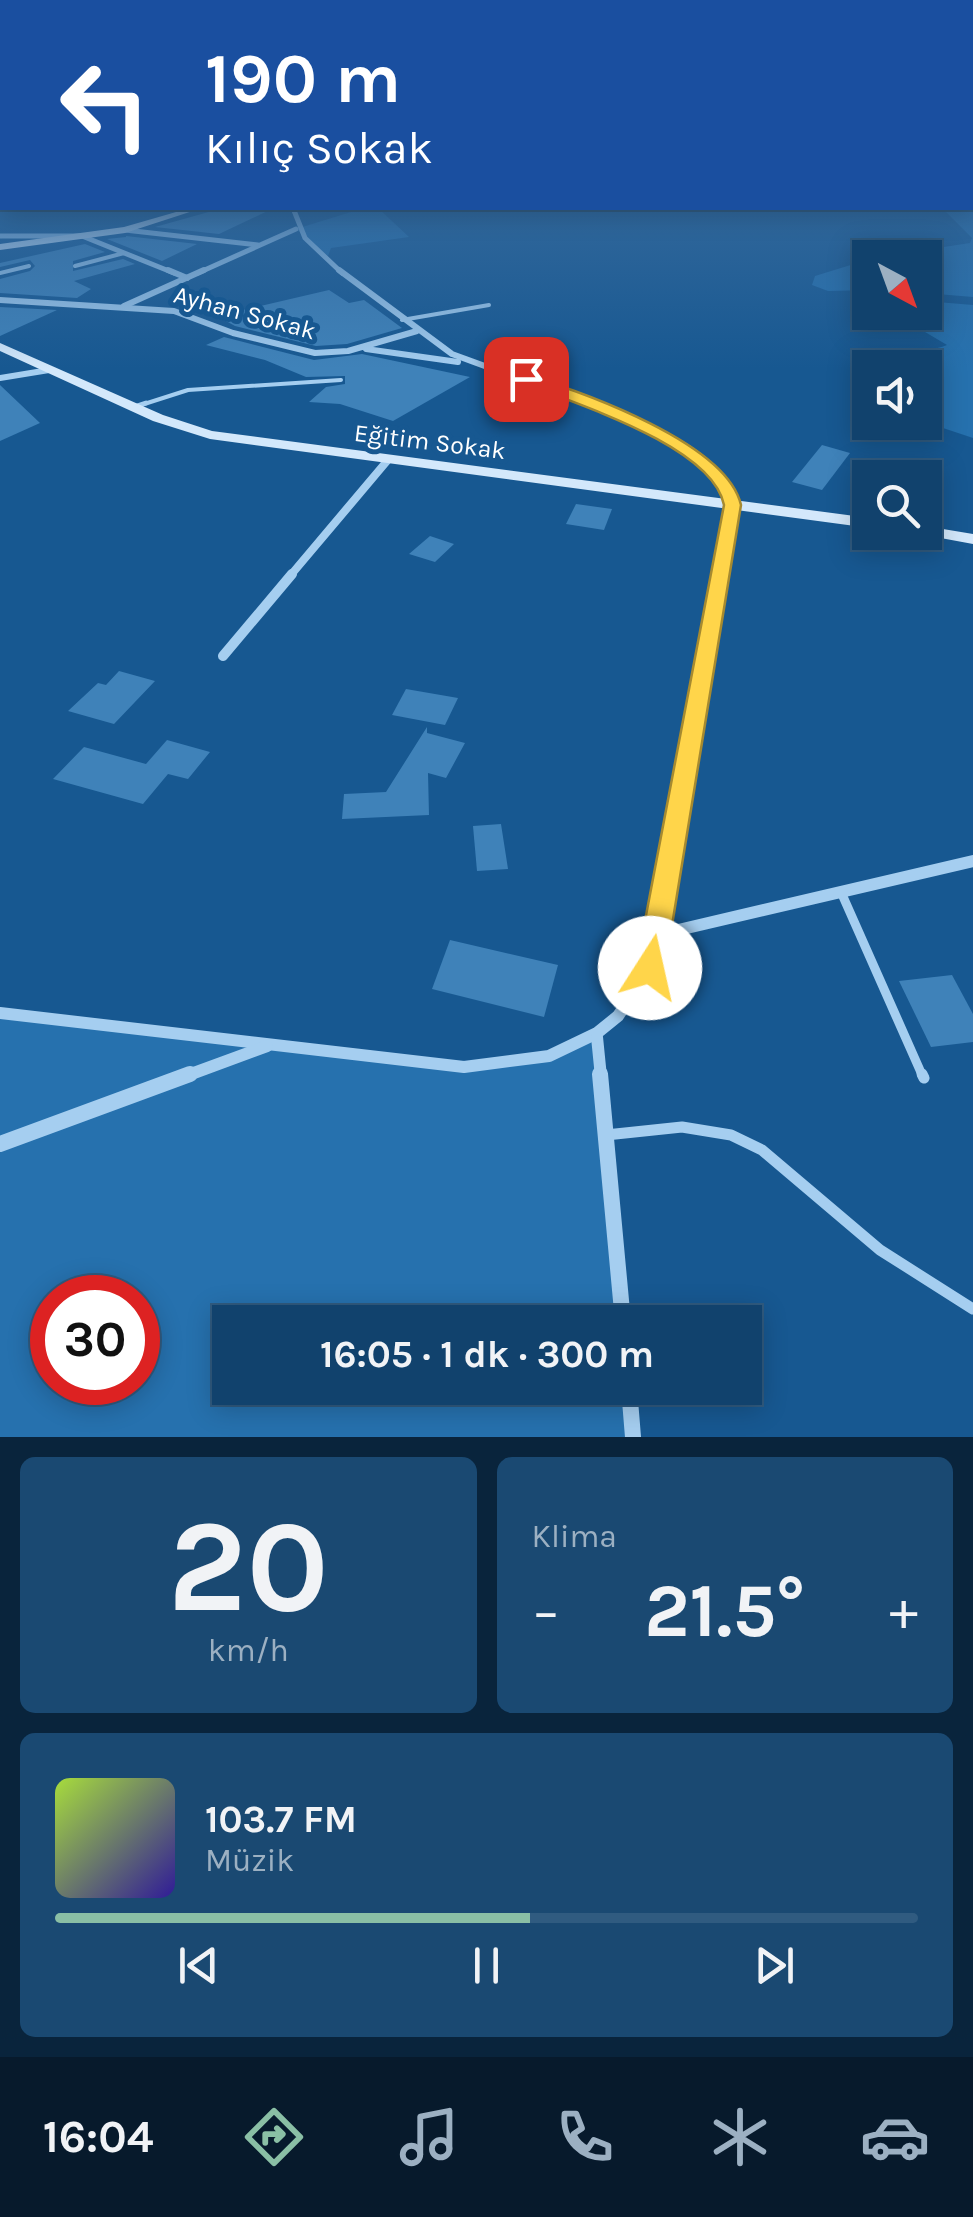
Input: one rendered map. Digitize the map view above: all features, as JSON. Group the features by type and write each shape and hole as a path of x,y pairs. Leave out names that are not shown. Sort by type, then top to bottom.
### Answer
{"street":[{"path":"0,246 89,235"},
{"path":"168,235 259,246"},
{"path":"120,308 283,235"},
{"path":"302,235 331,264 402,320 477,366"},
{"path":"0,236 82,236 186,278"},
{"name":"Ayhan Sokak","path":"0,300 174,311 233,333 305,351 360,349 417,331"},
{"name":"Eğitim Sokak","path":"0,347 134,408 210,435 852,521"},
{"path":"0,1013 464,1067 508,1068 545,1060 597,1037 640,990 656,935 732,505 729,488 642,425 570,394 477,366 360,349"},
{"path":"0,378 49,370"},
{"path":"224,656 387,461"},
{"path":"942,534 973,539"},
{"path":"656,935 973,862"},
{"path":"597,1037 621,1305"},
{"path":"0,1144 272,1044"},
{"path":"630,1405 633,1437"}],"lane":[{"path":"75,266 124,253"},
{"path":"0,273 30,266"},
{"path":"402,320 489,304"},
{"path":"134,408 188,390 341,380"},
{"path":"841,892 924,1078"},
{"path":"606,1135 682,1128 731,1136 762,1150 880,1250 973,1310"}],"shaded area":[{"path":"303,235 409,237 331,248 328,256"},
{"path":"969,235 973,235 973,297 942,294 942,247 970,243"},
{"path":"852,265 852,290 828,291 812,285 815,276"},
{"path":"942,302 973,305 973,438 942,428 942,350 928,350 947,345 922,330 942,330"},
{"path":"0,1013 464,1067 532,1061 597,1037 621,1305 212,1305 212,1405 630,1405 633,1437 0,1437"}],"building":[{"path":"126,237 197,244 162,261 107,239"},
{"path":"85,244 105,252 73,261 73,271 123,259 135,264 74,281 91,289 77,298 0,293 0,279 35,266 30,260 0,267 0,263"},
{"path":"329,290 349,303 364,300 402,328 347,344 316,346 235,326 217,316"},
{"path":"0,307 57,310 0,336"},
{"path":"224,337 314,360 362,354 470,377 393,421 340,404 309,402 326,387 345,384 345,376 306,377 265,360 206,345"},
{"path":"0,385 40,423 0,441"},
{"path":"822,445 850,453 822,490 792,482"},
{"path":"576,504 612,509 604,530 566,524"},
{"path":"430,536 454,544 435,562 409,554"},
{"path":"119,671 155,681 114,724 68,711 98,683 106,685"},
{"path":"406,689 458,698 445,725 392,715"},
{"path":"427,727 427,733 465,743 446,778 428,773 429,815 342,819 344,794 386,792"},
{"path":"167,740 210,752 188,779 168,774 143,804 53,779 84,747 146,764"},
{"path":"501,824 508,869 477,871 473,826"},
{"path":"450,940 558,965 544,1017 432,989"},
{"path":"952,975 973,1014 973,1042 931,1047 899,981"}],"route":[{"path":"526,379 642,425 698,460 729,488 732,505 650,968"}]}
